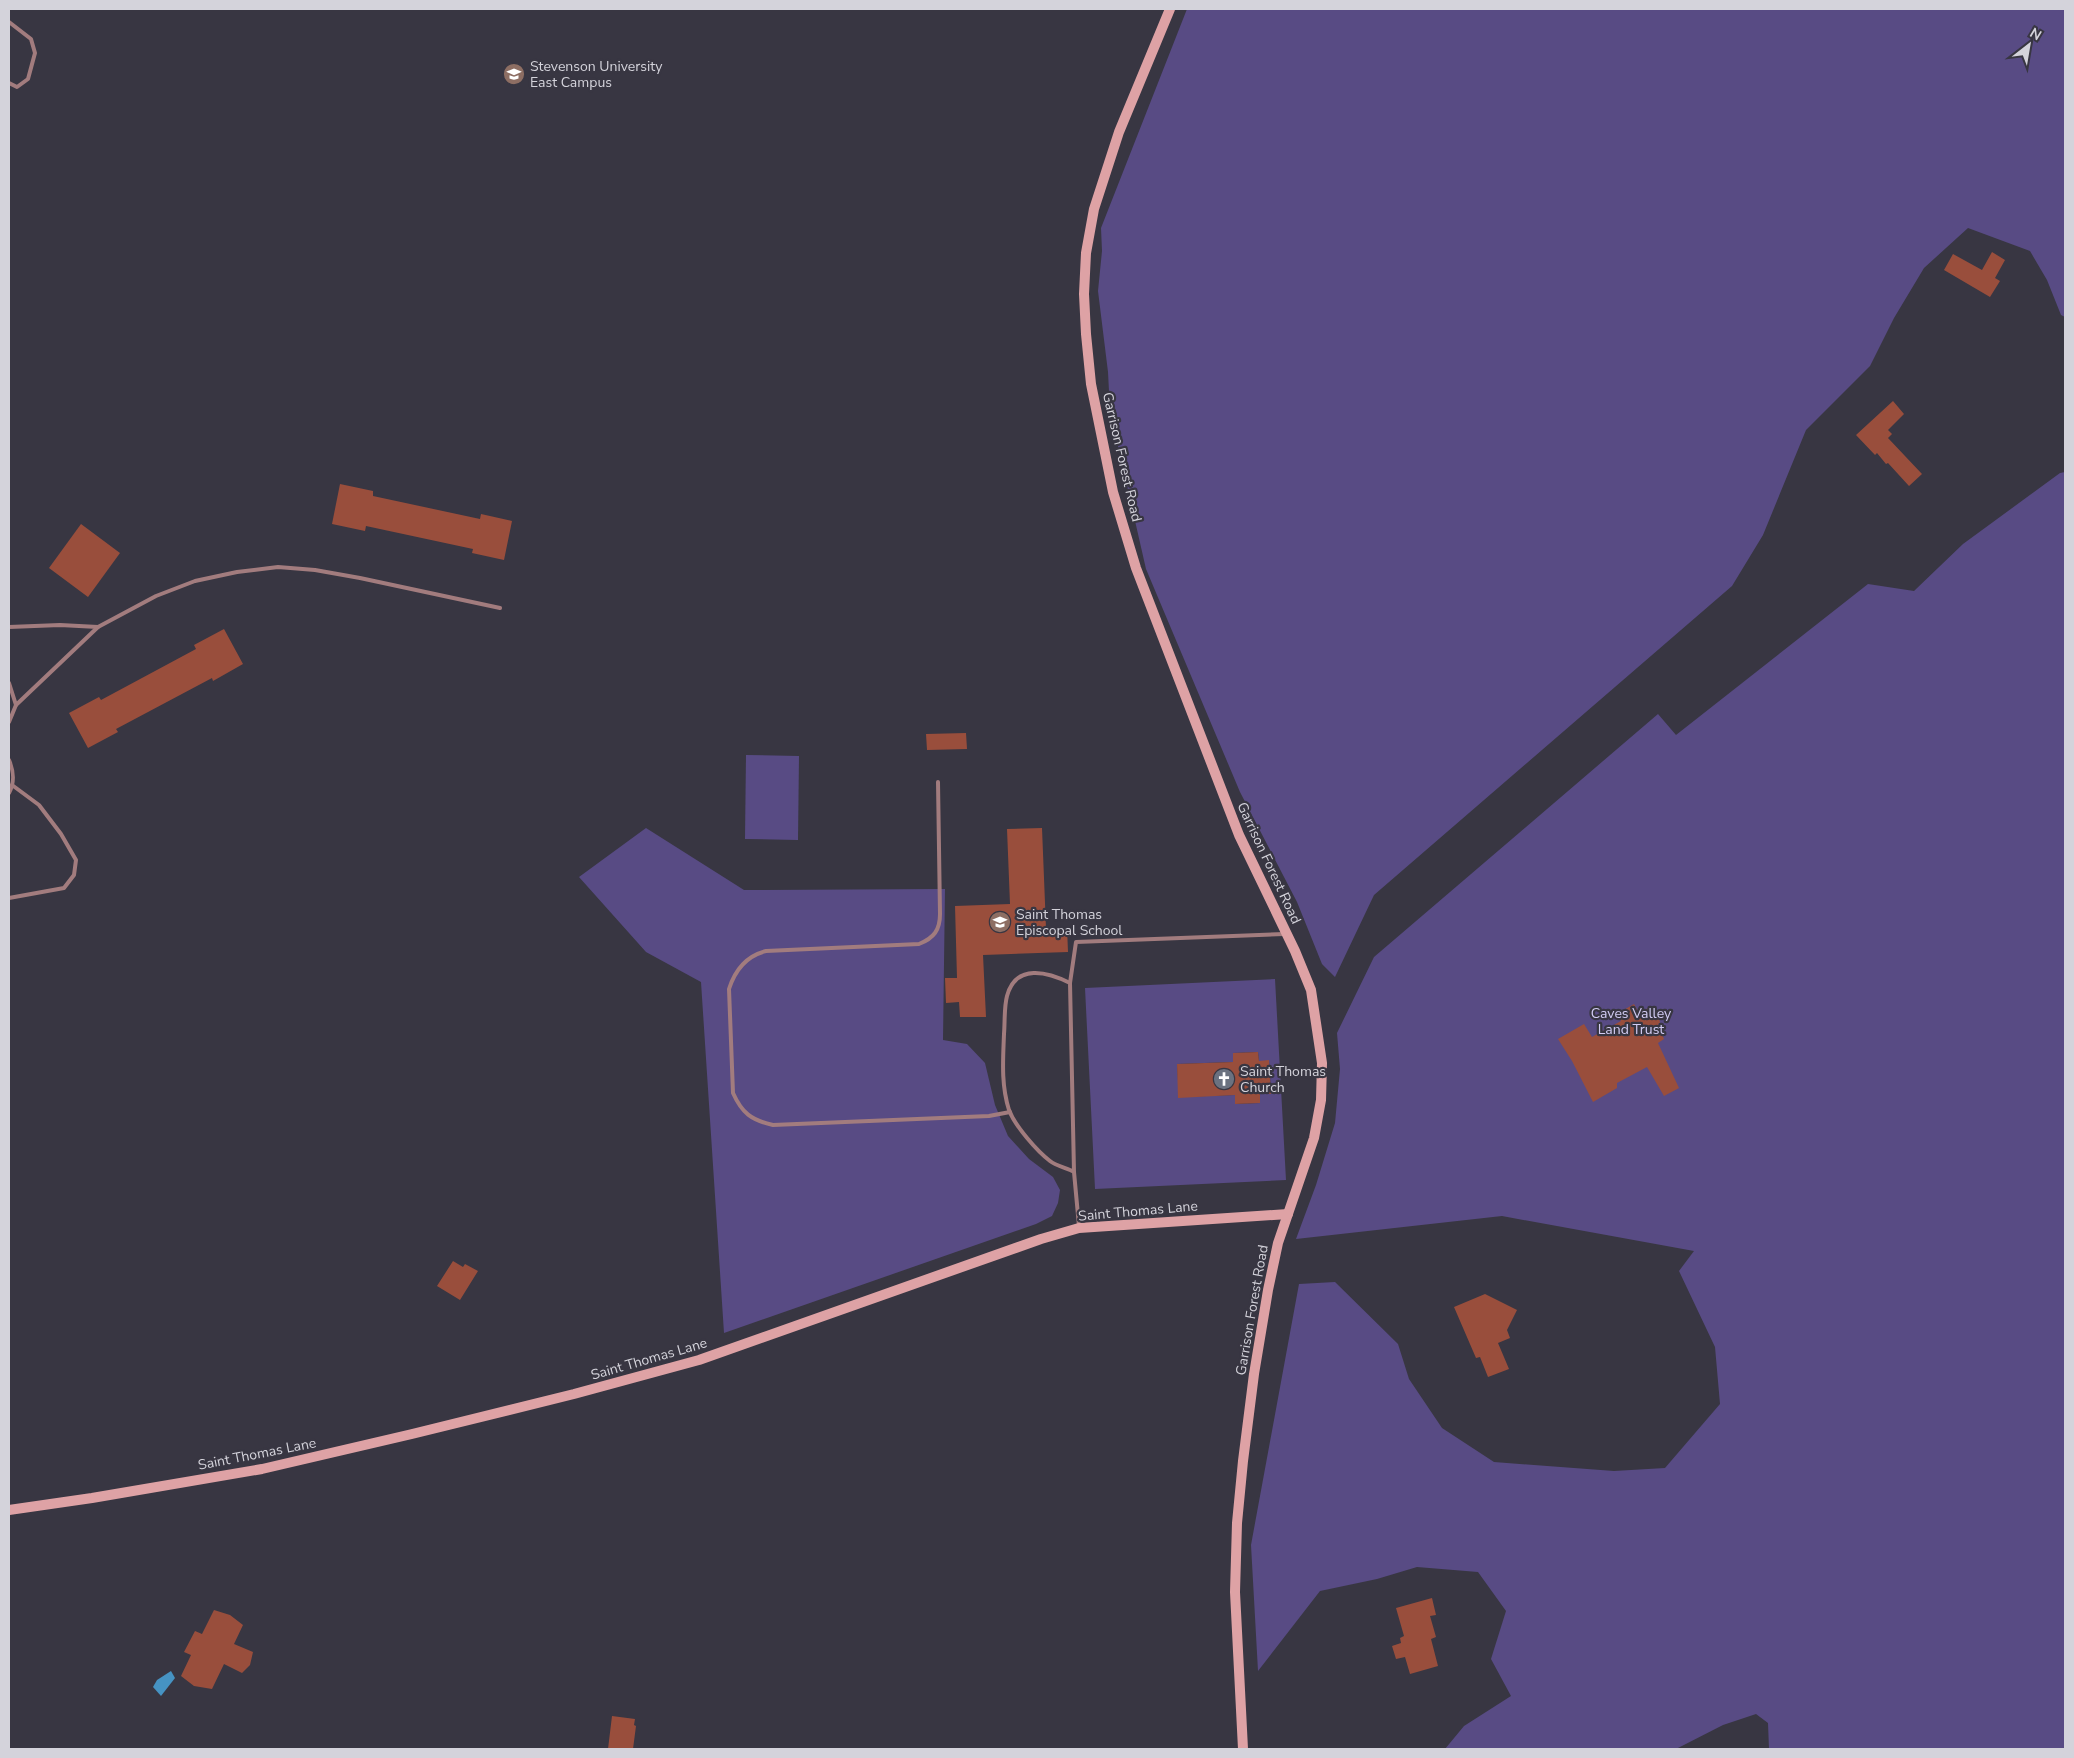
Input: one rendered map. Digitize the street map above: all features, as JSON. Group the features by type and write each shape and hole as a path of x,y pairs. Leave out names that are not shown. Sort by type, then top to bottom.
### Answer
{"main road":[{"name":"Garrison Forest Road","path":"1170,9 1119,132 1094,209 1086,253 1084,294 1091,384 1113,492 1136,568 1239,835 1287,934 1311,990 1322,1063 1321,1100 1314,1138 1304,1173 1278,1243 1264,1309 1254,1374 1237,1523 1235,1592 1243,1749"},
{"name":"Saint Thomas Lane","path":"9,1510 262,1469 621,1382 699,1360 1041,1239 1079,1228 1288,1214"}],"lane":[{"path":"9,22 31,39 34,54 28,79 17,87 9,83"},
{"path":"9,722 16,705 98,627 156,596 195,581 236,572 278,567 315,570 500,608"},
{"path":"9,627 60,625 98,627"},
{"path":"9,683 16,705"},
{"path":"9,760 13,771 12,785 9,793"},
{"path":"938,782 940,924 936,933 928,940 919,944 766,951 755,954 733,977 729,989 733,1093 739,1107 749,1116 760,1122 773,1125 989,1116 1010,1112"},
{"path":"9,898 64,888 74,876 76,860 61,834 39,806 12,785"},
{"path":"1079,1228 1074,1172 1070,983 1076,942 1287,934"},
{"path":"1070,983 1055,976 1039,972 1025,974 1014,982 1007,996 1002,1075 1010,1112 1030,1142 1051,1162 1074,1172"}],"green space":[{"path":"1187,9 2065,9 2065,317 2061,315 2047,280 2030,251 1968,228 1924,268 1894,318 1870,366 1806,430 1763,535 1732,586 1374,895 1335,977 1322,964 1297,902 1240,792 1146,569 1110,411 1108,372 1098,291 1102,251 1101,228"},
{"name":"Caves Valley Land Trust","path":"2065,472 2065,1749 1769,1749 1768,1723 1756,1714 1723,1725 1676,1749 1445,1749 1464,1726 1511,1696 1491,1659 1506,1611 1478,1572 1417,1567 1377,1579 1320,1591 1258,1671 1251,1545 1299,1284 1335,1282 1398,1344 1409,1379 1442,1428 1494,1462 1614,1471 1665,1468 1720,1404 1715,1347 1679,1271 1694,1251 1502,1216 1296,1239 1316,1185 1335,1123 1340,1069 1337,1033 1374,957 1658,714 1676,735 1868,584 1914,591 1963,544 2060,473"},
{"path":"746,755 799,756 798,840 745,839"},
{"path":"646,828 744,890 945,889 943,1040 967,1044 985,1063 995,1105 1008,1136 1029,1159 1053,1177 1060,1190 1058,1203 1052,1216 1036,1224 724,1333 701,982 646,952 579,877"},
{"path":"1275,979 1286,1180 1095,1189 1085,988","holes":["1258,1052 1259,1061 1269,1061 1271,1093 1260,1094 1260,1103 1235,1104 1235,1095 1179,1097 1177,1064 1233,1062 1233,1053"]}],"water":[{"path":"171,1671 175,1678 161,1696 153,1687 157,1680"}],"building":[{"path":"1992,252 2005,260 1995,278 2000,281 1990,297 1944,270 1953,254 1982,270"},
{"path":"1893,401 1904,414 1888,430 1892,434 1888,438 1922,474 1909,486 1888,463 1886,464 1877,453 1875,455 1856,435"},
{"path":"340,484 373,491 373,496 480,519 481,514 512,521 504,560 472,553 473,549 366,526 365,531 332,524"},
{"path":"81,524 120,553 88,597 49,568"},
{"path":"224,629 243,664 213,681 212,678 116,729 118,732 88,748 69,713 99,697 101,700 196,649 194,645"},
{"path":"966,733 967,749 927,750 926,734"},
{"name":"Saint Thomas Episcopal School","path":"1042,828 1046,928 1067,927 1068,952 983,955 986,1017 960,1017 959,1002 946,1003 945,978 957,978 955,906 1010,904 1007,829"},
{"path":"1634,1004 1639,1013 1650,1007 1652,1011 1658,1011 1660,1023 1658,1024 1663,1031 1664,1039 1658,1043 1679,1088 1664,1096 1647,1067 1617,1083 1617,1088 1593,1102 1572,1061 1558,1039 1584,1024 1592,1037 1621,1021 1617,1014"},
{"name":"Saint Thomas Church","path":"1258,1052 1259,1061 1269,1060 1271,1094 1260,1094 1260,1103 1235,1104 1235,1095 1178,1098 1177,1064 1233,1062 1233,1053"},
{"path":"453,1261 463,1267 465,1264 478,1271 460,1300 437,1286"},
{"path":"1485,1294 1517,1310 1507,1330 1510,1338 1498,1343 1509,1369 1488,1377 1480,1357 1476,1358 1454,1307"},
{"path":"1432,1598 1436,1615 1430,1616 1436,1637 1431,1639 1438,1666 1410,1674 1405,1657 1396,1659 1392,1646 1401,1643 1400,1638 1404,1636 1396,1608"},
{"path":"214,1610 230,1615 243,1625 234,1644 253,1652 250,1665 242,1673 224,1664 212,1689 194,1686 181,1676 191,1655 184,1652 195,1631 202,1634"},
{"path":"612,1716 635,1719 633,1749 608,1749"}],"place":[{"name":"Stevenson University East Campus","path":"514,74"},
{"name":"Saint Thomas Episcopal School","path":"1000,922"},
{"name":"Saint Thomas Church","path":"1224,1079"}]}
